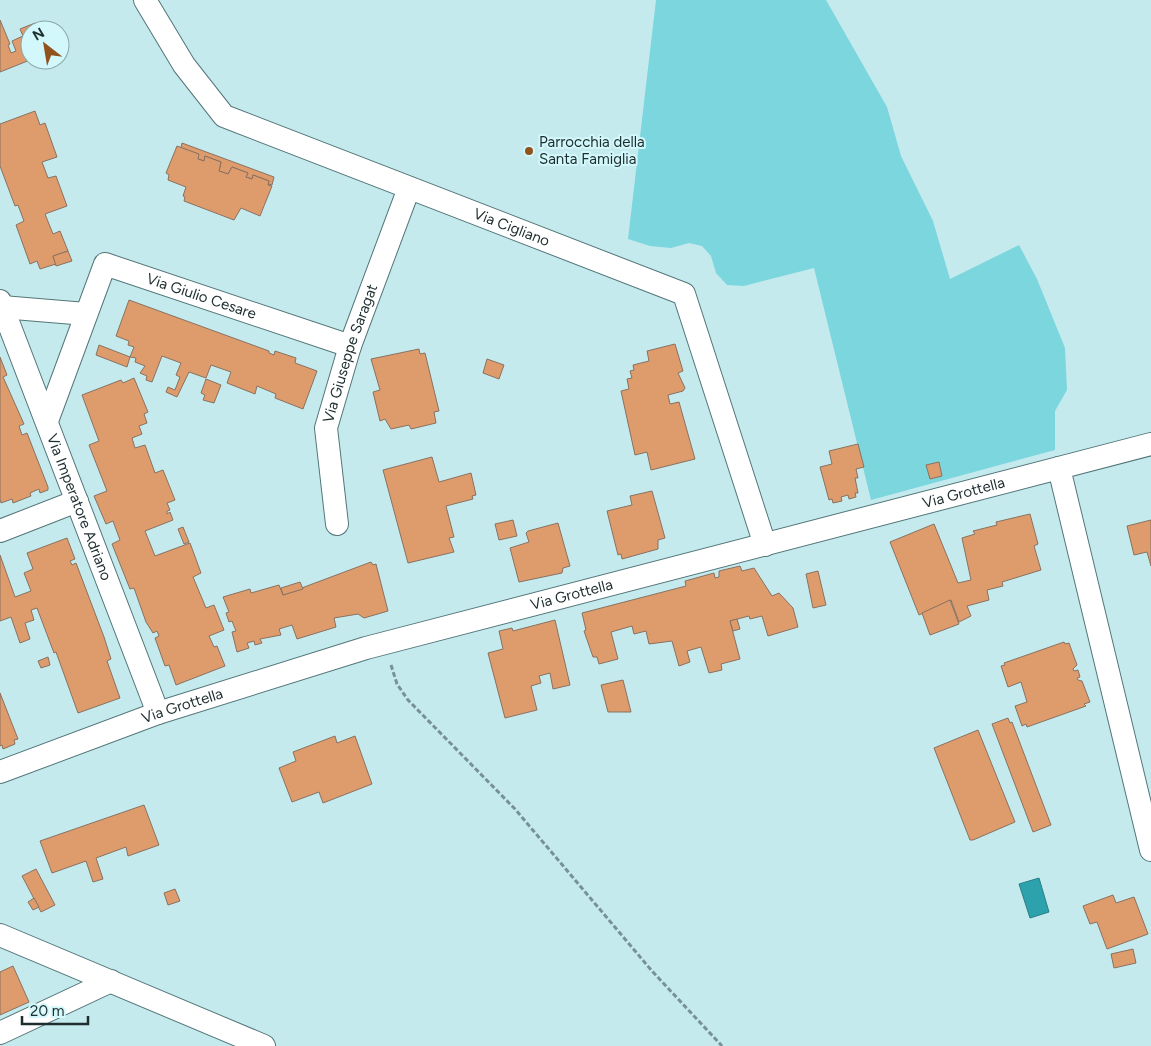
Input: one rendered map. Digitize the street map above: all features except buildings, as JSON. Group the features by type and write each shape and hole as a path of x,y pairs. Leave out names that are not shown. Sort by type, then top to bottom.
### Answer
{"street":[{"name":"Via Cigliano","path":"145,0 184,65 224,116 684,294 765,545"},
{"name":"Via Giuseppe Saragat","path":"338,524 326,428 350,346 409,188"},
{"name":"Via Giulio Cesare","path":"46,421 105,264 350,346"},
{"path":"1,304 86,314"},
{"name":"Via Imperatore Adriano","path":"1,304 158,713"},
{"name":"Via Grottella","path":"0,772 158,713 389,642 1151,444"},
{"path":"1059,468 1151,850"},
{"path":"0,531 77,501"},
{"path":"0,935 264,1046"},
{"path":"0,1032 111,981"}],"path":[{"path":"389,642 391,664 397,684 408,700 515,809 652,971 722,1046"}],"shaded area":[{"path":"656,0 826,0 887,107 901,156 933,221 950,279 1019,245 1037,279 1065,348 1067,390 1055,411 1055,450 871,500 814,268 744,286 727,285 716,273 711,256 702,246 689,243 671,248 650,246 628,239"},
{"path":"1039,878 1049,912 1030,918 1019,884"}],"place":[{"name":"Parrocchia della Santa Famiglia","path":"529,151"}]}
